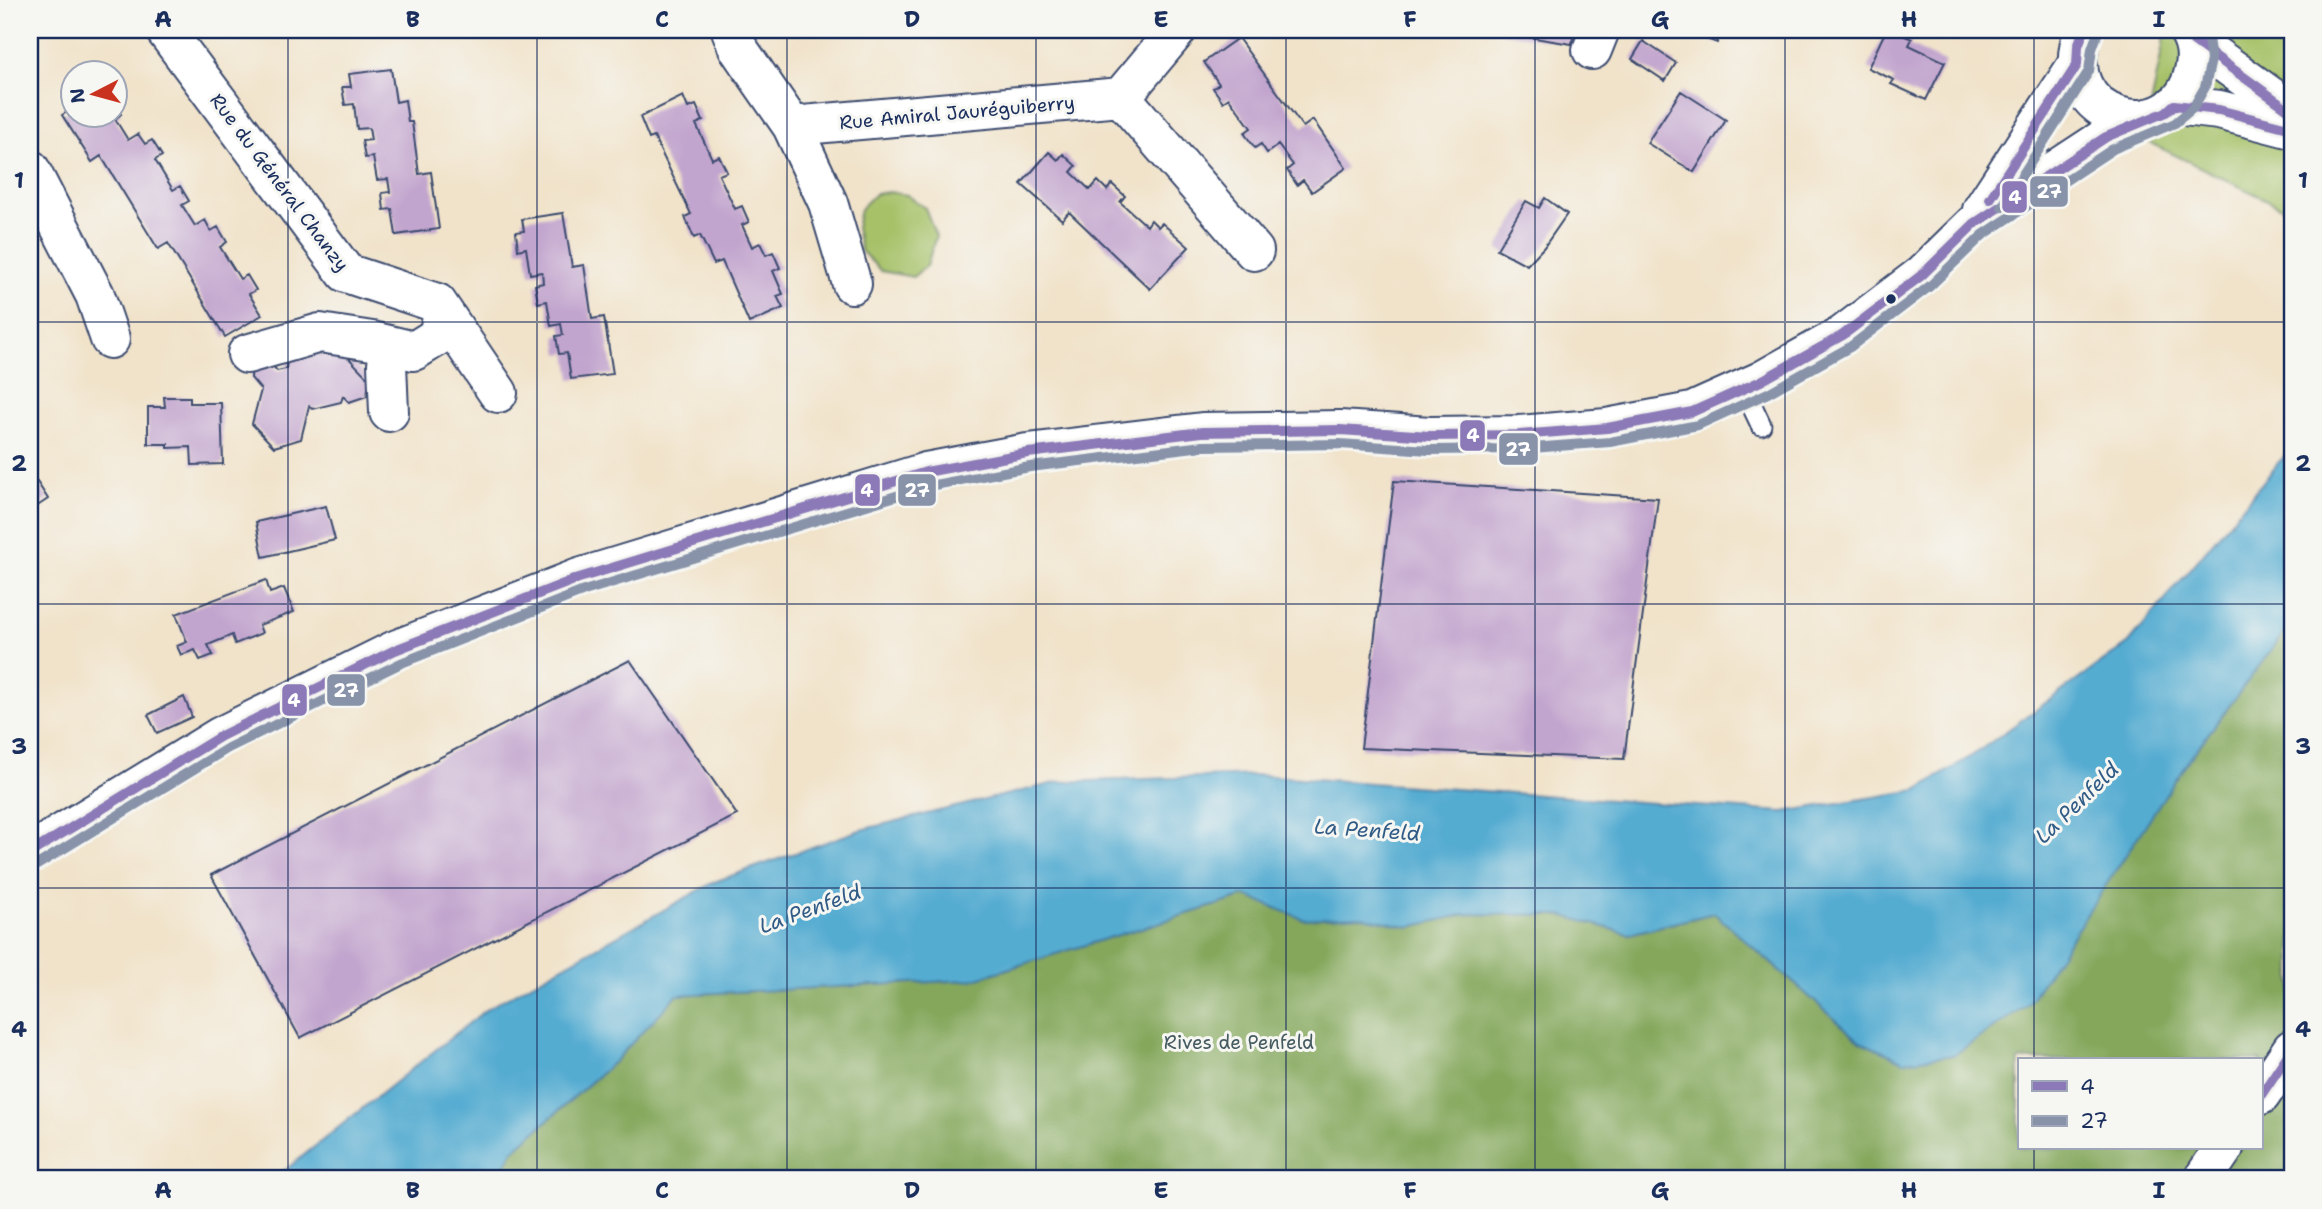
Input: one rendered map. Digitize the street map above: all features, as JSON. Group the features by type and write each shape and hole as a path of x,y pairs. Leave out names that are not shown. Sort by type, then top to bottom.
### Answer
{"street":[{"name":"Rue du Général Chanzy","path":"165,30 346,273 437,303 498,393"},
{"path":"731,30 738,48 792,126 828,204 852,284"},
{"path":"1177,30 1121,97 1254,251"},
{"path":"30,853 221,736 395,650 579,578 926,472 1028,453 1202,432 1340,430 1430,436 1519,435 1607,428 1692,412 1744,389 1843,335 1922,275 1974,224 2095,144 2182,99 2192,82 2197,61 2191,36"},
{"path":"2191,36 2292,112"},
{"path":"2080,47 2081,84 2107,112 2127,118 2161,111 2219,110 2292,129"},
{"path":"1974,224 2080,47"},
{"name":"Rue Amiral Jauréguiberry","path":"792,126 1121,97"},
{"path":"30,169 95,295 110,339"},
{"path":"247,354 320,333 414,351 438,336 443,313"},
{"path":"389,412 387,364 390,346"},
{"path":"2262,1094 2292,1049"},
{"path":"2203,1179 2223,1150"}],"lane":[{"path":"1744,389 1761,425"}],"green space":[{"path":"2166,30 2292,30 2292,212 2144,140"},
{"path":"889,192 907,195 925,208 936,236 927,265 913,277 881,271 861,251 856,228 860,209 875,194"},
{"name":"Rives de Penfeld","path":"2292,622 2292,1179 497,1179 513,1151 616,1060 676,995 971,980 1246,896 1303,919 1359,916 1410,927 1466,914 1562,915 1629,934 1714,913 1861,1042 2185,765"}],"water":[{"name":"La Penfeld","path":"2292,447 2292,622 2185,765 2028,1004 1954,1055 1904,1061 1861,1042 1714,913 1629,934 1561,915 1466,914 1410,927 1359,916 1303,919 1246,896 971,980 677,995 616,1060 513,1151 497,1179 274,1179 488,1008 714,882 860,830 1059,782 1258,775 1783,812 1917,790 1973,755 2129,643"}],"building":[{"path":"1484,30 1574,30 1572,44"},
{"path":"1683,30 1722,30 1717,43"},
{"path":"1886,30 1912,39 1909,45 1945,62 1926,100 1891,84 1894,80 1868,68"},
{"path":"1238,38 1303,127 1313,120 1346,168 1312,192 1303,180 1297,185 1287,170 1293,165 1278,145 1267,153 1261,144 1255,148 1244,133 1251,128 1229,98 1223,102 1213,88 1219,84 1204,62"},
{"path":"1643,41 1676,63 1665,81 1632,59"},
{"path":"391,69 396,102 405,100 408,122 412,122 419,174 431,172 439,229 396,235 392,209 384,210 382,193 390,192 388,179 377,180 373,157 365,158 362,141 371,140 369,128 357,129 354,104 345,105 342,87 351,87 349,74"},
{"path":"1681,91 1726,120 1694,172 1647,143"},
{"path":"683,96 688,108 696,105 703,121 696,124 712,159 719,156 727,172 719,175 735,209 742,206 749,222 742,225 752,247 760,243 766,255 773,252 780,268 773,271 783,294 777,296 783,308 749,323 722,261 714,264 700,235 694,238 685,217 691,214 654,137 649,139 640,117"},
{"path":"72,130 122,130 128,140 138,134 145,144 152,140 162,156 155,160 173,190 180,186 189,201 182,205 195,226 205,220 211,231 218,227 227,242 220,247 240,279 247,275 256,290 249,294 262,315 225,337 168,243 158,249 101,156 92,162"},
{"path":"1049,152 1058,160 1063,154 1076,166 1071,172 1090,190 1098,181 1107,190 1112,184 1125,196 1120,202 1147,226 1151,220 1158,227 1162,223 1189,247 1150,289 1069,212 1062,220 1021,184"},
{"path":"1545,198 1567,214 1544,247 1527,265 1497,249 1526,201 1539,208"},
{"path":"563,213 572,267 584,265 592,319 604,317 613,374 571,379 567,353 559,354 556,336 563,335 561,324 551,326 547,301 538,303 535,285 543,283 542,272 530,274 526,248 518,250 516,232 524,231 522,219"},
{"path":"318,345 328,355 343,352 369,379 367,396 349,402 343,396 341,402 312,409 309,406 301,439 274,447 252,424 261,390 251,378 252,365 268,360 277,371 286,369 288,354"},
{"path":"164,397 190,397 190,403 221,403 223,464 192,465 191,447 168,448 168,444 148,444 148,407 165,407"},
{"path":"30,471 48,499 30,511"},
{"path":"1394,481 1658,498 1624,759 1361,748"},
{"path":"326,506 335,540 263,557 256,522"},
{"path":"266,580 270,593 284,588 294,612 259,625 262,633 235,644 232,635 208,645 213,655 200,660 195,650 181,655 177,646 187,642 176,614"},
{"path":"630,660 737,815 300,1038 211,875"},
{"path":"184,697 192,717 157,733 148,715"}],"transit line":[{"name":"4","path":"1990,199 2077,65 2078,46 2084,30"},
{"name":"4","path":"2188,30 2194,41 2292,112"},
{"name":"27","path":"37,865 228,748 401,663 584,591 929,486 1030,467 1203,446 1340,444 1429,450 1519,449 1610,442 1698,425 1768,393 1850,347 1930,286 1983,235 2113,149 2175,123 2193,108 2205,87 2211,60 2204,30"},
{"name":"27","path":"2002,207 2089,71 2097,35"},
{"name":"4","path":"30,853 221,736 395,650 579,578 926,472 1028,453 1202,432 1340,430 1430,436 1519,435 1607,428 1692,412 1761,381 1843,335 1922,275 1974,224 2106,137 2166,112 2174,105 2219,110 2292,129"},
{"name":"4","path":"2262,1094 2292,1049"}]}
